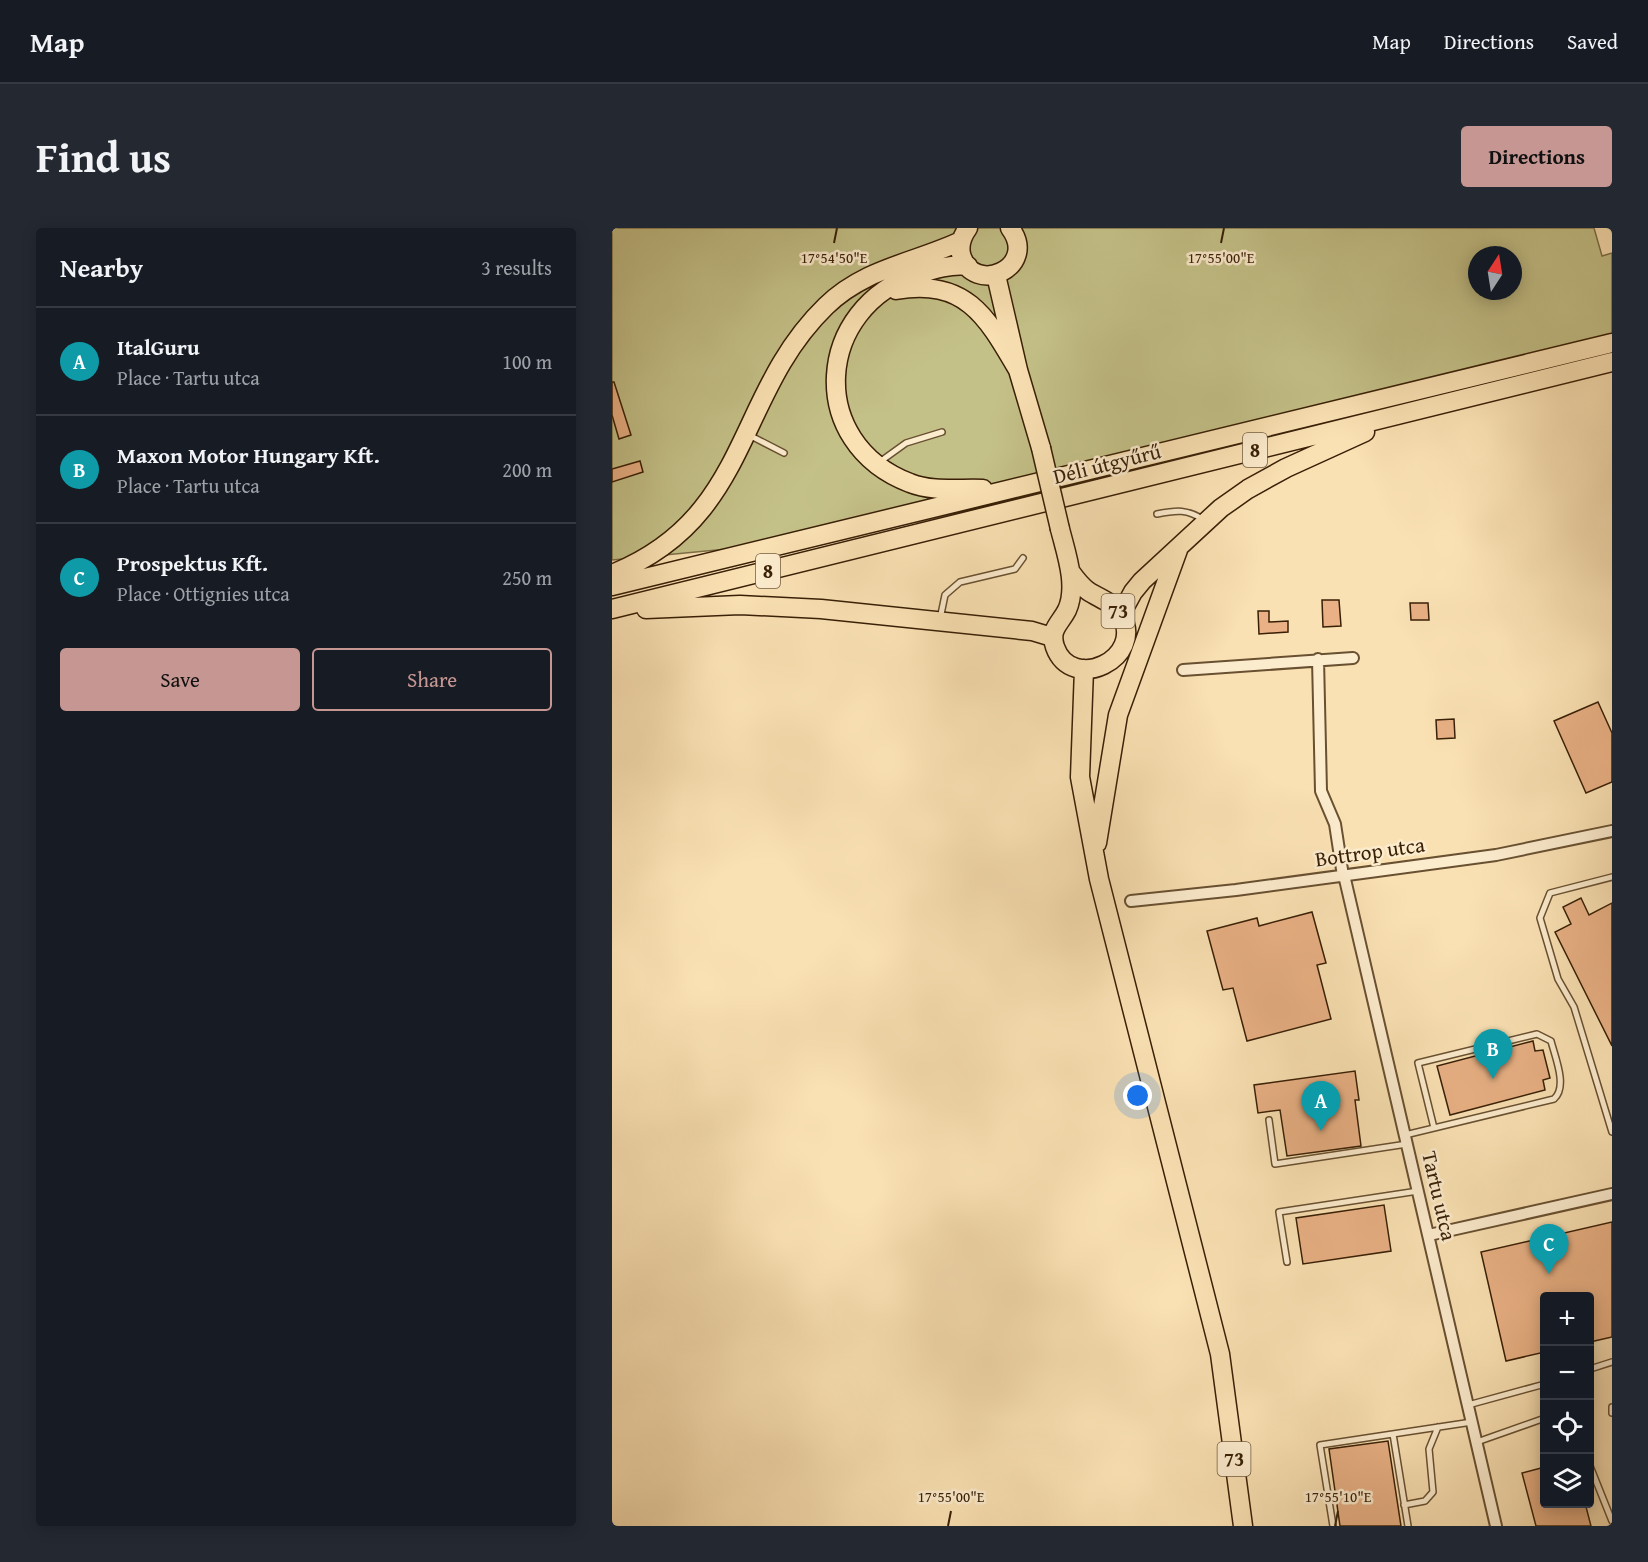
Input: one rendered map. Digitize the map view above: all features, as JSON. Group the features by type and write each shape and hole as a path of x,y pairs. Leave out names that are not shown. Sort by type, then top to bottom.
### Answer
{"main road":[{"path":"1010,228 1016,236 1017,252 1010,267 996,275 980,274 968,266 956,265 909,277 874,297 861,308 850,328 839,360 837,378 840,416 850,437 875,466 911,484 945,489 1020,486"},
{"path":"964,234 960,250 968,266"},
{"path":"612,574 653,553 677,536 706,507 725,480 788,350 826,306 872,274 964,234"},
{"path":"996,275 1070,571 1067,609 1054,628 1052,637 1059,655 1066,662 1084,669"},
{"path":"874,297 895,290 924,287 957,295 974,306 991,324 1018,370"},
{"name":"Déli útgyűrű","path":"612,586 1612,343"},
{"name":"Déli útgyűrű","path":"612,610 1612,362"},
{"path":"1120,614 1132,592 1181,543 1248,489 1286,468 1405,413"},
{"path":"1095,854 1118,715 1181,543"},
{"name":"73","path":"1070,571 1088,591 1111,603 1120,614 1125,640 1121,651 1106,665 1097,669 1084,669 1080,777 1121,969 1220,1354 1243,1526"},
{"path":"612,610 740,604 821,609 939,621 1032,631 1052,637"}],"street":[{"path":"1183,670 1353,658"},
{"name":"Tartu utca","path":"1318,659 1321,791 1335,824 1343,875 1496,1526"},
{"name":"Bottrop utca","path":"1131,901 1496,855 1612,831"},
{"path":"1429,1236 1612,1194"}],"lane":[{"path":"875,466 906,443 942,432"},
{"path":"747,434 784,453"},
{"path":"1157,514 1180,509 1191,511 1206,521"},
{"path":"939,621 945,594 960,582 1015,569 1023,558"},
{"path":"1612,877 1550,893 1540,918 1558,978 1574,1007 1612,1132"},
{"path":"1269,1120 1275,1164 1406,1140 1434,1128 1554,1099 1559,1094 1561,1085 1551,1041 1537,1034 1418,1063 1434,1128"},
{"path":"1287,1262 1280,1212 1418,1191"},
{"path":"1594,1368 1612,1362"},
{"path":"1468,1405 1540,1385"},
{"path":"1612,1407 1612,1413"},
{"path":"1477,1442 1540,1420"},
{"path":"1332,1526 1320,1445 1472,1422"},
{"path":"1404,1505 1425,1501 1433,1492 1429,1449 1438,1427"},
{"path":"1394,1434 1408,1526"},
{"path":"1594,1476 1612,1521"}],"shaded area":[{"path":"612,228 1594,228 1602,256 1612,253 1612,357 748,547 612,560"}],"building":[{"path":"612,382 614,382 631,435 619,439 612,415"},
{"path":"640,461 643,472 612,482 612,469"},
{"path":"1322,600 1339,600 1341,626 1323,627"},
{"path":"1410,603 1428,603 1429,620 1411,620"},
{"path":"1258,611 1269,611 1269,622 1288,621 1288,632 1259,634"},
{"path":"1598,702 1612,733 1612,782 1586,793 1554,721"},
{"path":"1454,719 1455,738 1437,739 1436,720"},
{"path":"1581,898 1589,915 1612,903 1612,1046 1555,932 1571,924 1563,907"},
{"path":"1312,912 1326,963 1317,965 1331,1019 1247,1041 1233,988 1223,990 1207,931 1257,918 1259,926"},
{"path":"1533,1041 1535,1051 1543,1050 1550,1078 1543,1080 1545,1090 1450,1115 1437,1066"},
{"path":"1355,1071 1359,1100 1355,1100 1361,1146 1287,1156 1280,1110 1258,1113 1254,1085"},
{"path":"1384,1205 1391,1251 1303,1264 1296,1218"},
{"path":"1612,1222 1612,1337 1594,1341 1594,1292 1540,1292 1540,1353 1506,1361 1481,1252"},
{"path":"1388,1441 1401,1526 1340,1526 1329,1449"},
{"path":"1540,1468 1540,1508 1586,1508 1591,1526 1536,1526 1522,1473"}],"place":[{"name":"Maxon Motor Hungary Kft.","path":"1493,1079"},
{"name":"ItalGuru","path":"1321,1131"},
{"name":"Prospektus Kft.","path":"1549,1274"}]}
